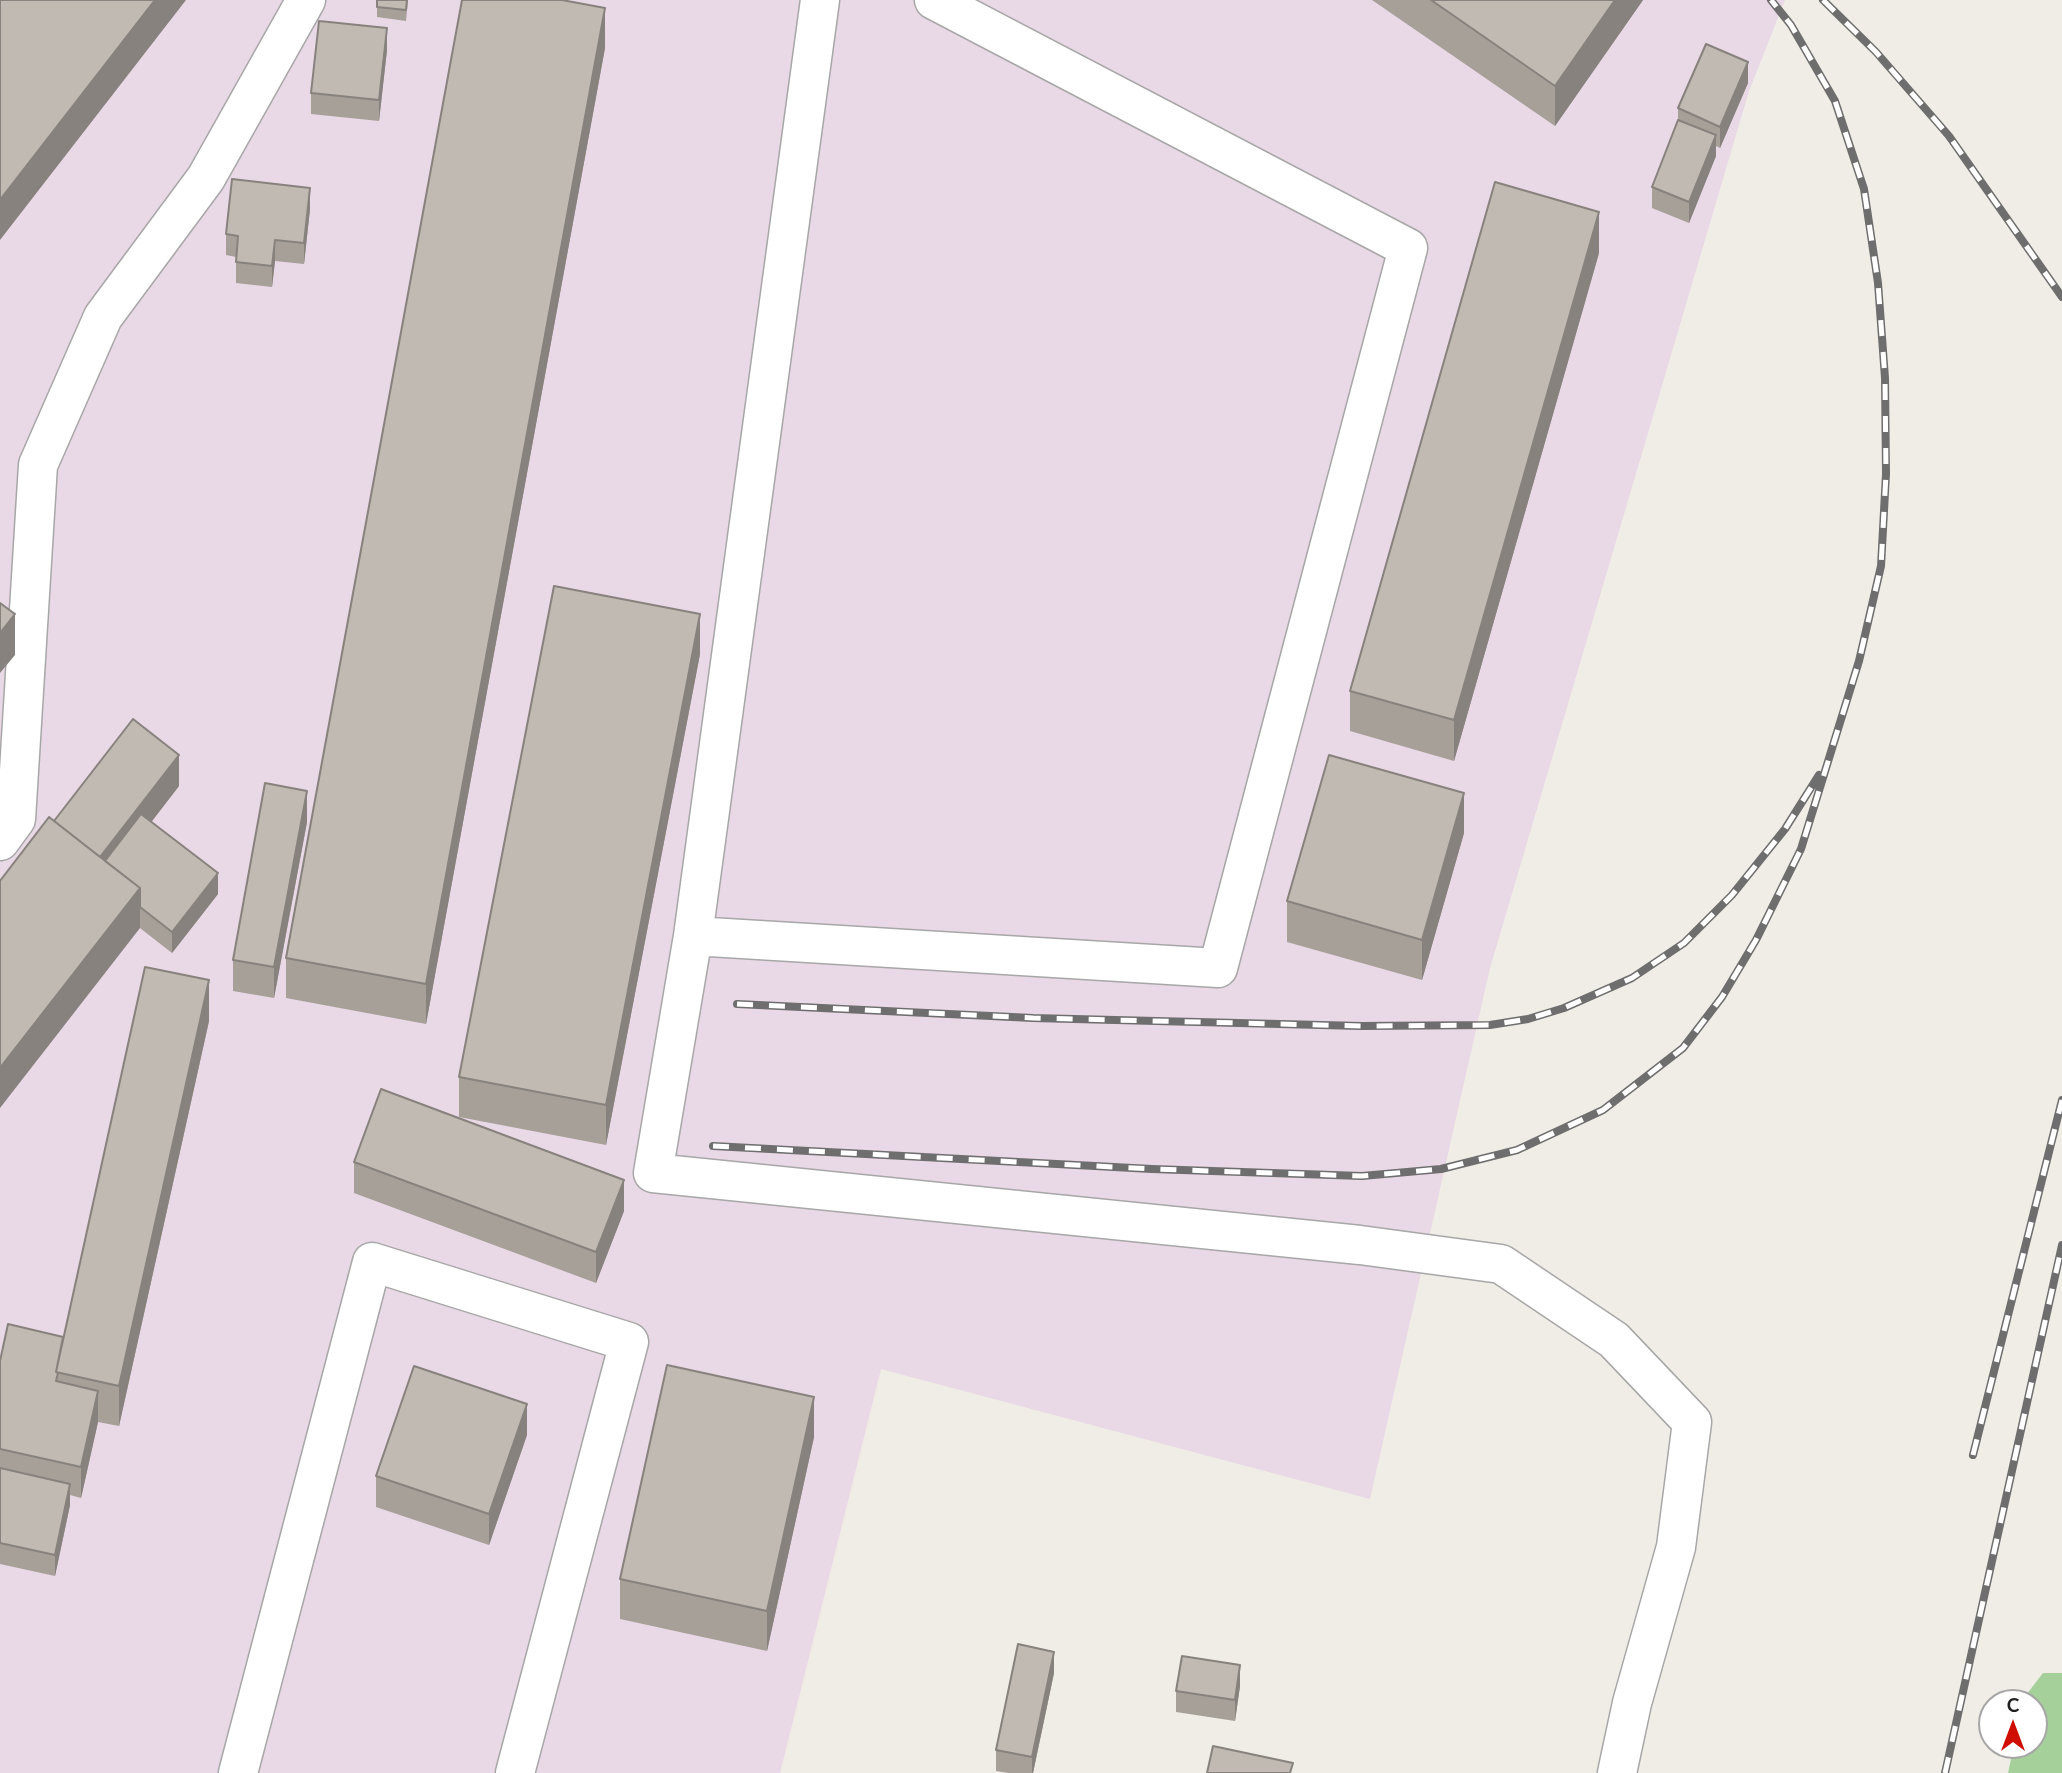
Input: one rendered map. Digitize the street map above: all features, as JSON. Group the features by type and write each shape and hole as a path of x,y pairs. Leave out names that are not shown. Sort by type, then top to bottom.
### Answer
{"lane":[{"path":"0,841 16,819 38,465 103,317 206,178 306,0"},
{"path":"820,0 693,936 653,1173 1360,1245 1501,1264 1614,1340 1692,1422 1676,1547 1632,1703 1617,1773"},
{"path":"693,936 1218,968 1408,248 934,0"},
{"path":"238,1773 372,1262 629,1342 515,1773"}],"shaded area":[{"path":"0,0 1785,0 1749,91 1490,968 1370,1499 881,1369 780,1773 0,1773"}],"green space":[{"path":"2043,1673 2062,1673 2062,1773 2008,1773 2011,1759 2048,1759 2048,1689 2031,1689"}],"building":[{"path":"0,0 155,0 0,200"},
{"path":"377,0 407,0 406,10 377,7"},
{"path":"462,0 562,0 605,8 426,984 286,958"},
{"path":"1431,0 1615,0 1555,86"},
{"path":"319,21 387,28 379,100 311,93"},
{"path":"1706,44 1748,62 1720,127 1678,108"},
{"path":"1678,120 1716,135 1689,202 1652,187"},
{"path":"232,179 310,188 304,243 275,240 272,266 236,262 238,236 226,234"},
{"path":"1495,182 1599,212 1454,720 1350,691"},
{"path":"554,586 700,614 606,1105 459,1077"},
{"path":"0,603 15,614 0,633"},
{"path":"133,719 179,755 100,857 54,821"},
{"path":"1329,755 1464,793 1422,940 1287,901"},
{"path":"265,783 307,791 274,967 233,960"},
{"path":"141,814 218,873 172,932 140,907 140,888 105,861"},
{"path":"49,817 140,888 0,1068 0,881"},
{"path":"145,967 209,980 119,1386 56,1372"},
{"path":"381,1089 624,1180 596,1252 354,1162"},
{"path":"8,1324 63,1337 56,1381 98,1391 81,1467 0,1449 0,1361"},
{"path":"667,1365 814,1397 767,1611 620,1579"},
{"path":"414,1366 527,1404 489,1514 376,1476"},
{"path":"0,1468 70,1484 55,1555 0,1543"},
{"path":"1018,1644 1054,1652 1032,1757 996,1750"},
{"path":"1182,1656 1240,1665 1235,1700 1176,1691"},
{"path":"1213,1746 1293,1763 1290,1773 1207,1773"}],"railway":[{"path":"713,1146 1152,1169 1362,1176 1441,1169 1517,1150 1603,1110 1683,1048 1722,997 1756,940 1801,849 1859,661 1881,566 1886,474 1885,378 1878,283 1864,189 1835,101 1791,25 1771,0"},
{"path":"1823,0 1876,52 1949,136 2062,297"},
{"path":"737,1004 1033,1018 1362,1026 1490,1025 1528,1019 1564,1008 1632,978 1684,943 1732,895 1785,829 1819,775"},
{"path":"1973,1455 2062,1100"},
{"path":"1945,1773 2062,1245"}]}
